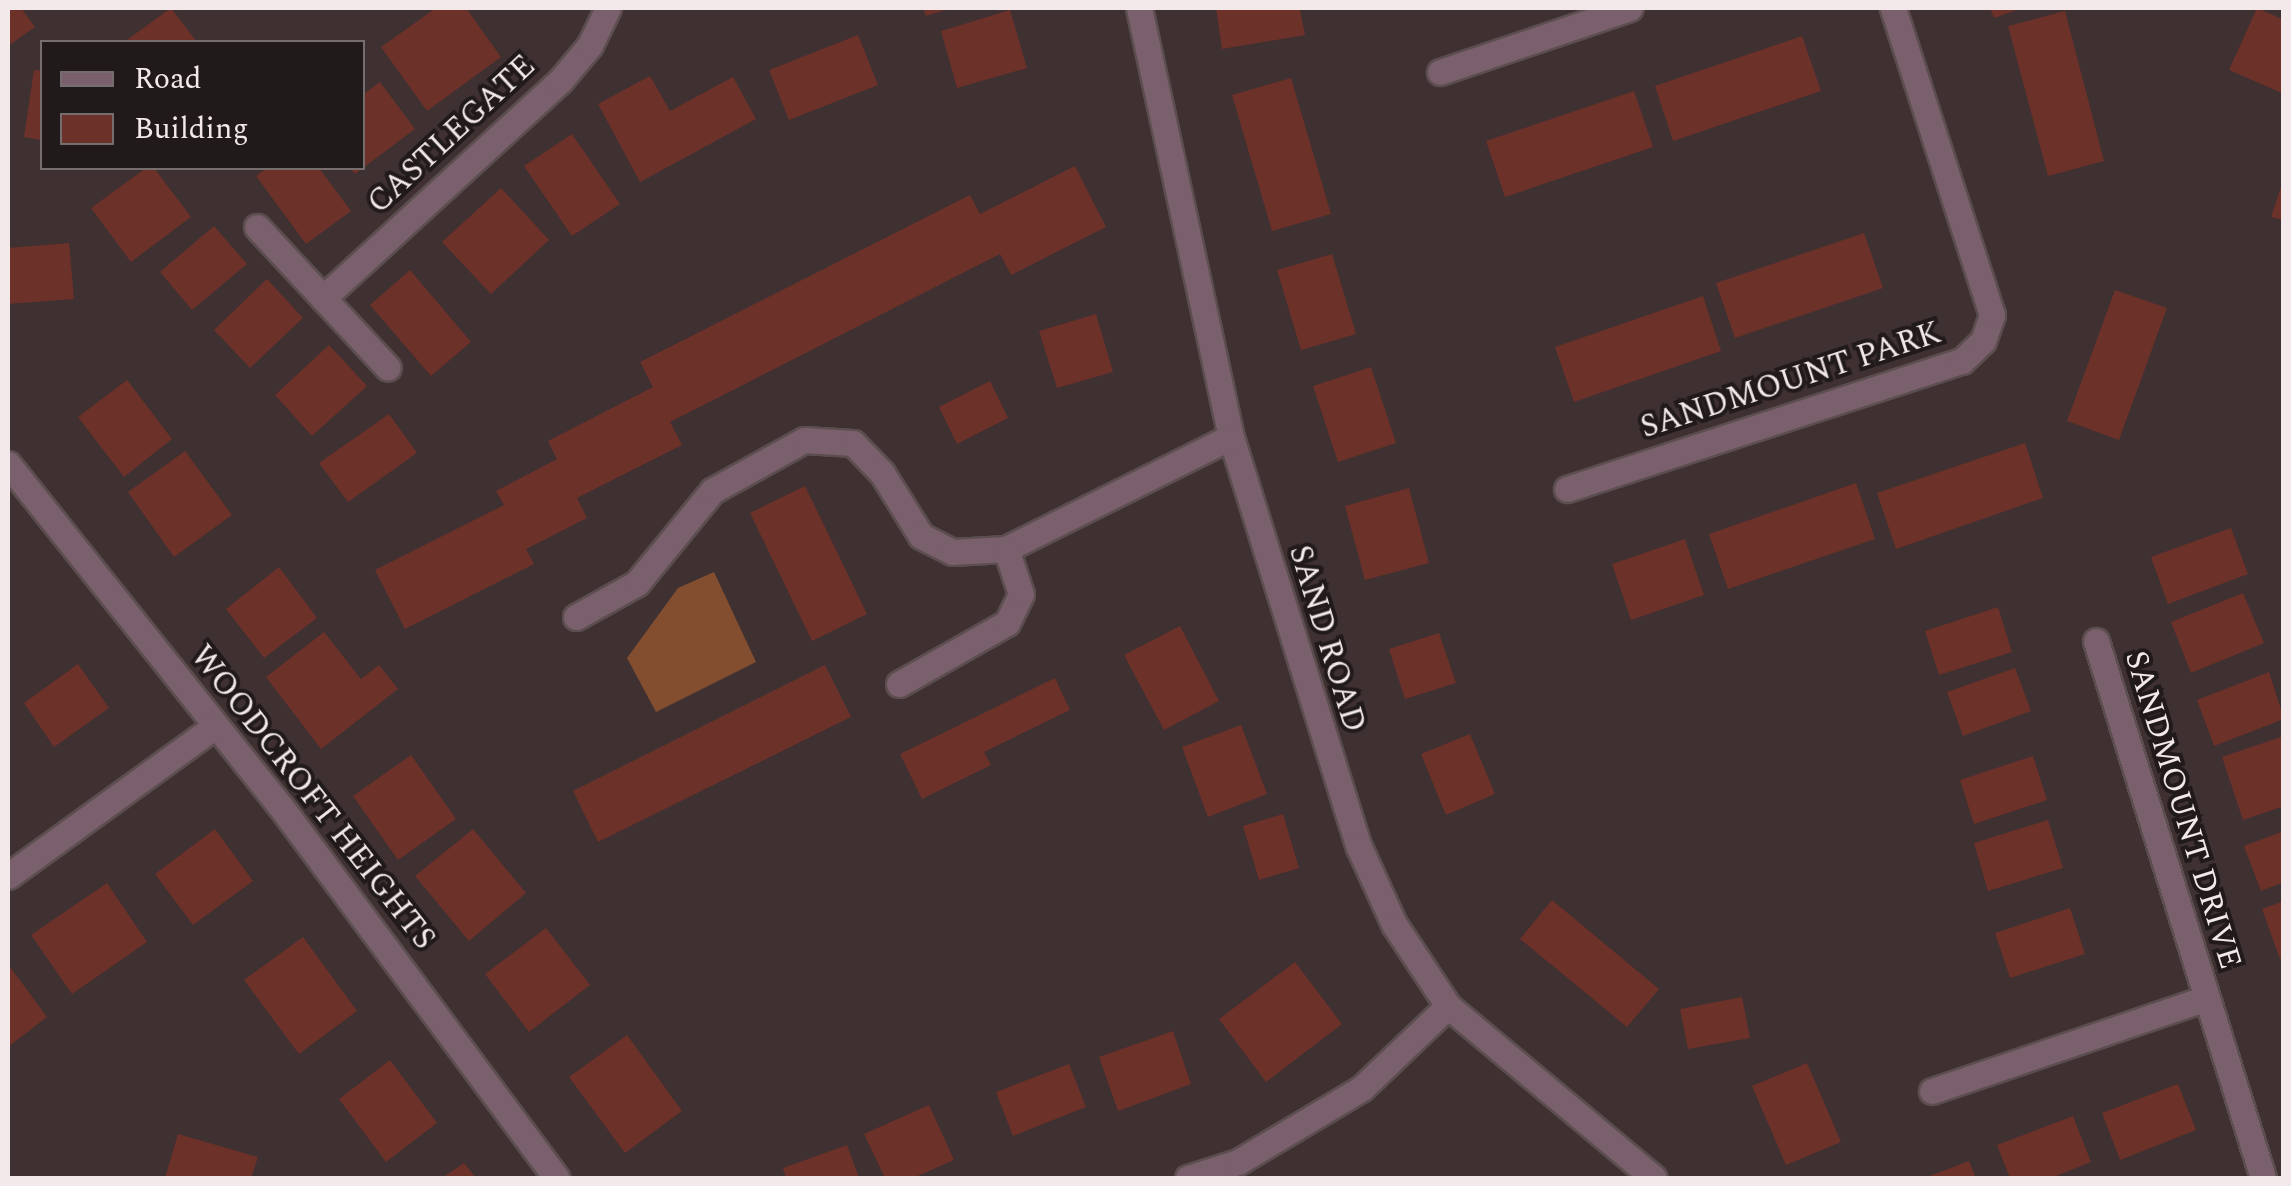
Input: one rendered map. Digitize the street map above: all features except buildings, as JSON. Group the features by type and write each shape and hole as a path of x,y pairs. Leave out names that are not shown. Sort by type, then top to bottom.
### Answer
{"street":[{"name":"CASTLEGATE","path":"323,298 560,80 590,45 608,8"},
{"name":"SAND ROAD","path":"1139,8 1231,437 1359,847 1394,924 1448,1006 1654,1178"},
{"path":"1440,72 1630,8"},
{"name":"SANDMOUNT PARK","path":"1567,489 1962,361 1982,341 1992,315 1893,8"},
{"path":"257,227 388,368"},
{"path":"576,617 636,584 712,491 804,440 853,443 882,473 921,536 952,552 1006,550 1231,437"},
{"name":"WOODCROFT HEIGHTS","path":"8,464 404,967 557,1178"},
{"path":"899,684 1006,623 1021,594 1006,550"},
{"name":"SANDMOUNT DRIVE","path":"2096,641 2262,1178"},
{"path":"8,876 215,726"},
{"name":"SANDMOUNT DRIVE","path":"1932,1091 2207,998"},
{"path":"1188,1178 1238,1162 1362,1088 1448,1006"}],"shaded area":[{"path":"714,572 756,662 656,712 627,658 678,588"}]}
